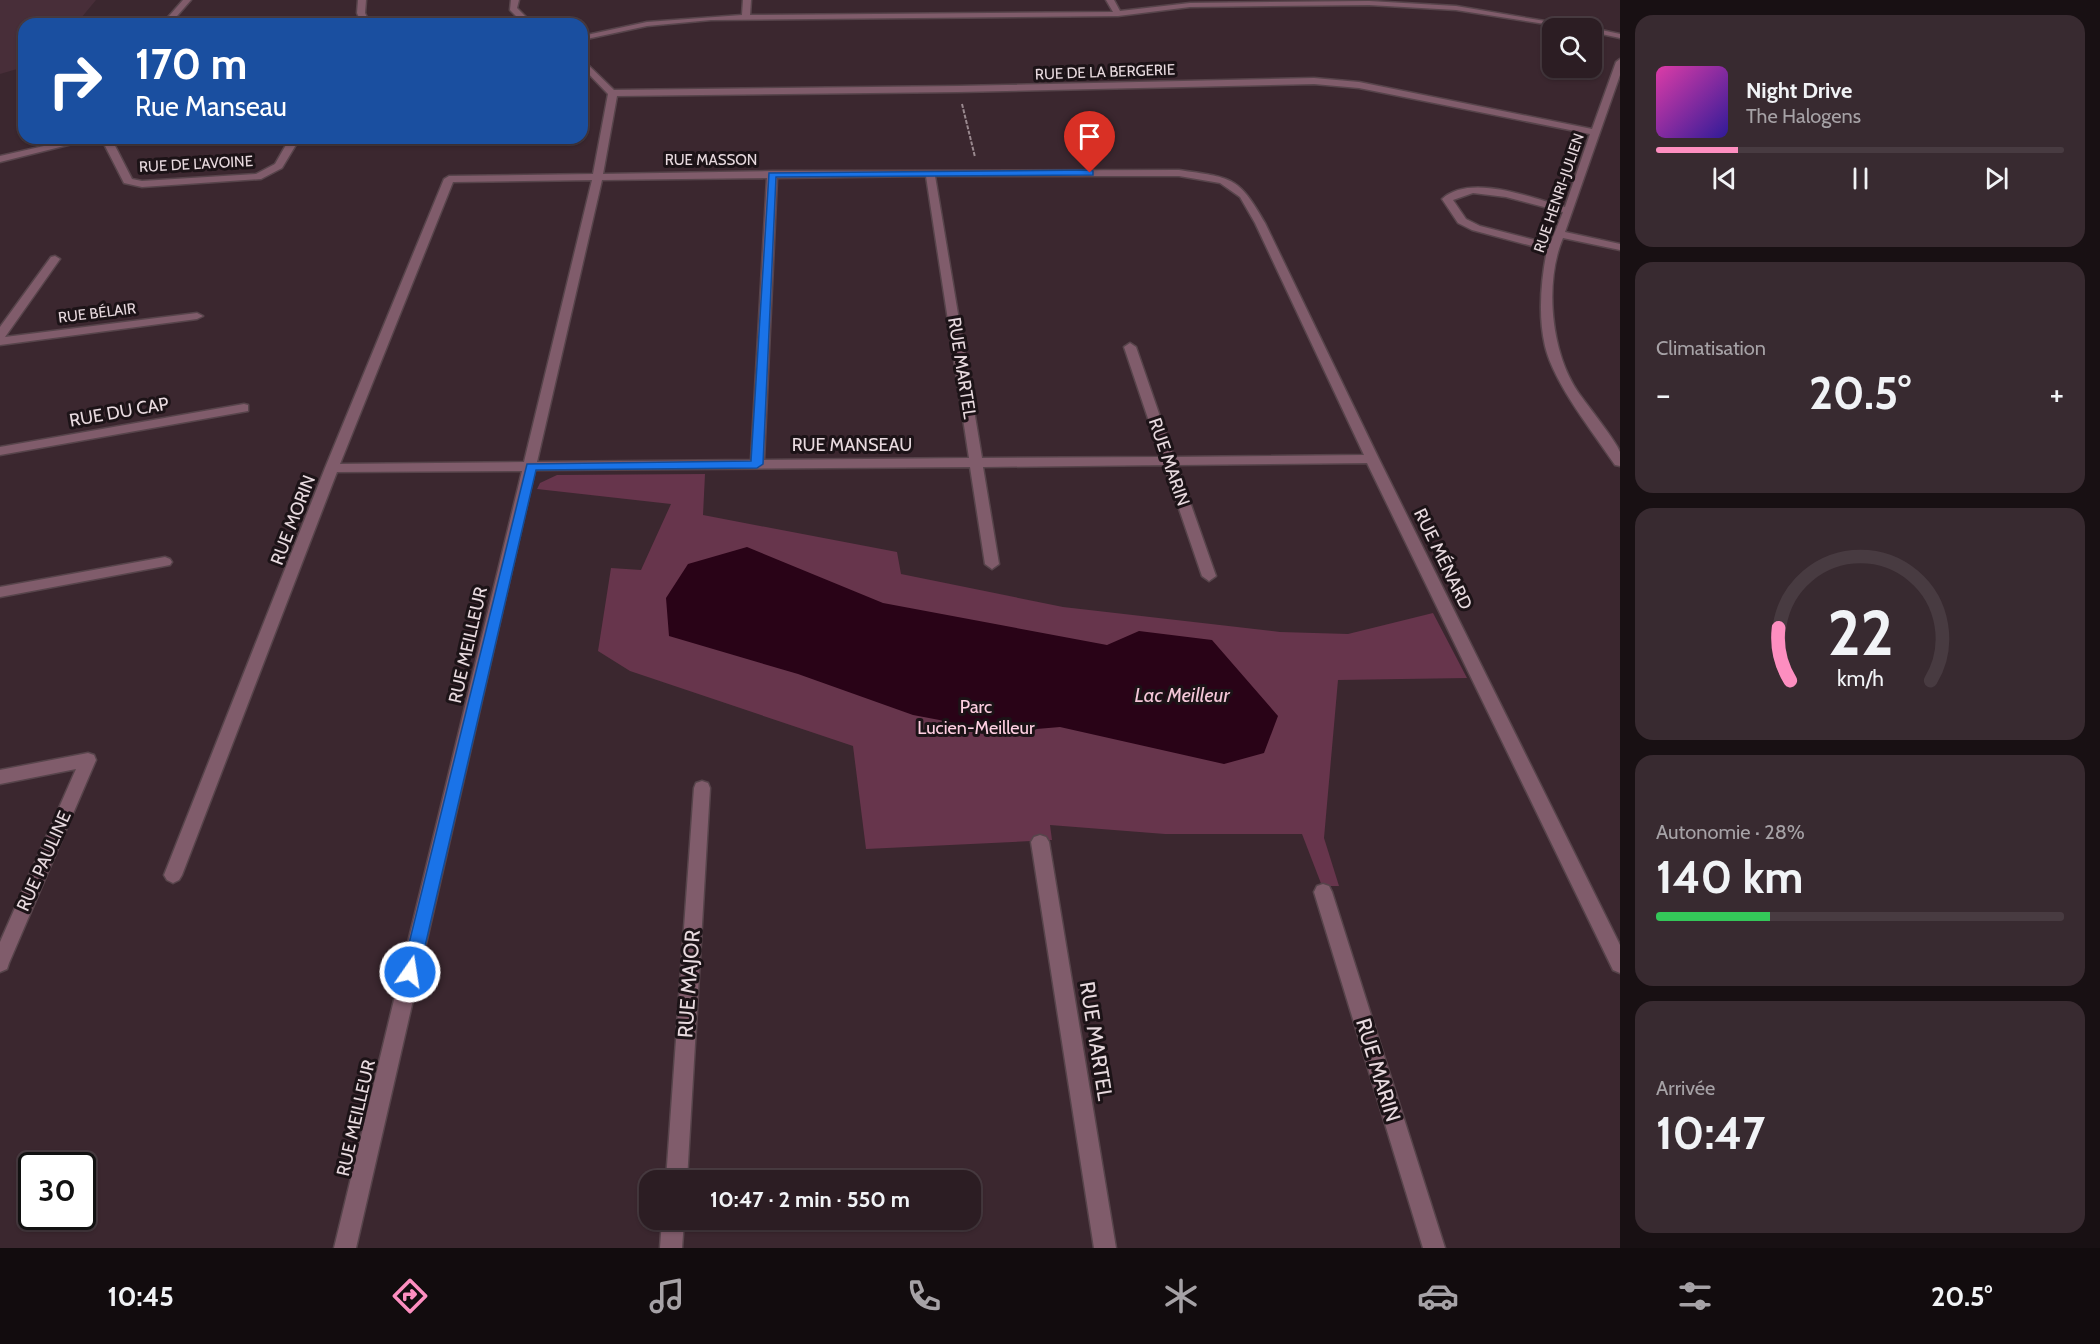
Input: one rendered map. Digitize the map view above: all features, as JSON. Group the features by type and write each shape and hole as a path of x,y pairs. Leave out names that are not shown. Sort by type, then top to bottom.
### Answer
{"street":[{"path":"171,18 187,0"},
{"path":"362,0 361,13 363,18"},
{"path":"515,0 513,8 523,18"},
{"path":"746,17 747,0"},
{"path":"1110,0 1118,14"},
{"path":"588,37 677,20 905,12 1118,14 1190,5 1259,2 1413,3 1542,21"},
{"path":"1602,32 1620,36"},
{"name":"RUE HENRI-JULIEN","path":"1620,62 1569,210 1553,248 1547,303 1551,347 1570,389 1620,462"},
{"path":"588,68 612,93"},
{"name":"RUE DE LA BERGERIE","path":"612,93 958,89 1314,81 1359,85 1595,132"},
{"name":"RUE MEILLEUR","path":"345,1248 531,466 598,175 612,93"},
{"path":"0,159 65,144"},
{"name":"RUE DE L'AVOINE","path":"109,144 128,181 142,184 258,177 279,166 292,144"},
{"name":"RUE MARTEL","path":"930,173 978,462 992,564"},
{"name":"RUE MASSON","path":"450,179 598,175 1179,173 1223,180"},
{"path":"757,464 772,174"},
{"name":"RUE MORIN","path":"173,875 332,468 450,179"},
{"name":"RUE MÉNARD","path":"1223,180 1244,195 1260,223 1372,459 1620,963"},
{"path":"1553,248 1476,228 1462,221 1447,199 1454,193 1466,189 1487,191 1569,210"},
{"path":"1559,234 1620,247"},
{"path":"0,335 55,259"},
{"name":"RUE BÉLAIR","path":"0,341 197,316"},
{"name":"RUE MARIN","path":"1130,348 1209,576"},
{"name":"RUE DU CAP","path":"0,451 244,408"},
{"name":"RUE MANSEAU","path":"332,468 1372,459"},
{"path":"0,592 165,562"},
{"name":"RUE PAULINE","path":"0,777 88,760 0,963"},
{"name":"RUE MAJOR","path":"677,1170 702,789"},
{"name":"RUE MARTEL","path":"1040,842 1105,1248"},
{"name":"RUE MARIN","path":"1323,892 1434,1248"},
{"path":"671,1248 672,1230"}],"path":[{"path":"958,89 978,173"}],"shaded area":[{"path":"0,0 96,0 81,18 18,18 18,69 0,74"}],"green space":[{"name":"Parc Lucien-Meilleur","path":"705,474 703,515 897,552 901,574 1063,607 1280,632 1348,634 1433,613 1467,678 1338,680 1324,838 1339,886 1322,886 1302,834 1165,834 1050,825 1052,840 866,849 853,746 630,671 598,651 611,568 641,570 671,504 537,489 540,483 557,475"}],"water":[{"name":"Lac Meilleur","path":"747,547 883,603 1107,645 1139,631 1212,640 1278,716 1264,753 1224,764 1060,727 1003,732 913,715 798,674 669,636 666,598 688,564"}],"route":[{"path":"410,972 531,466 757,464 772,174 1090,173"}]}
